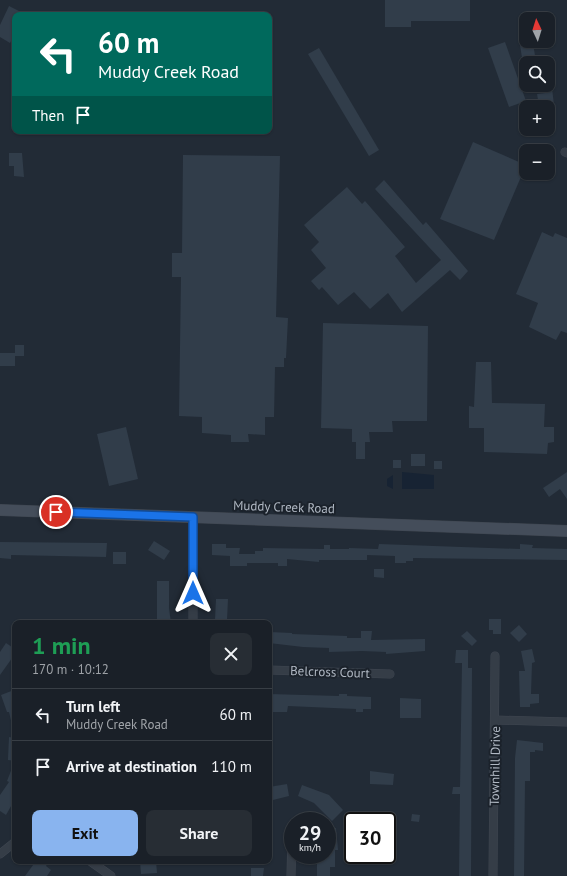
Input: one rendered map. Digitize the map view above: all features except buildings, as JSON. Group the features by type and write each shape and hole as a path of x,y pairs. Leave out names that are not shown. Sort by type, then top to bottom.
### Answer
{"street":[{"name":"Muddy Creek Road","path":"0,510 567,531"},
{"path":"193,517 193,620"},
{"name":"Townhill Drive","path":"493,876 495,656"},
{"name":"Belcross Court","path":"272,670 390,674"},
{"path":"495,720 567,722"},
{"path":"0,854 12,844"},
{"path":"94,864 111,876"},
{"path":"291,864 291,876"}],"water":[{"path":"402,472 434,475 434,489 402,489"},
{"path":"393,475 393,489 387,486 387,479"}],"route":[{"path":"56,512 193,517 193,593"}]}
